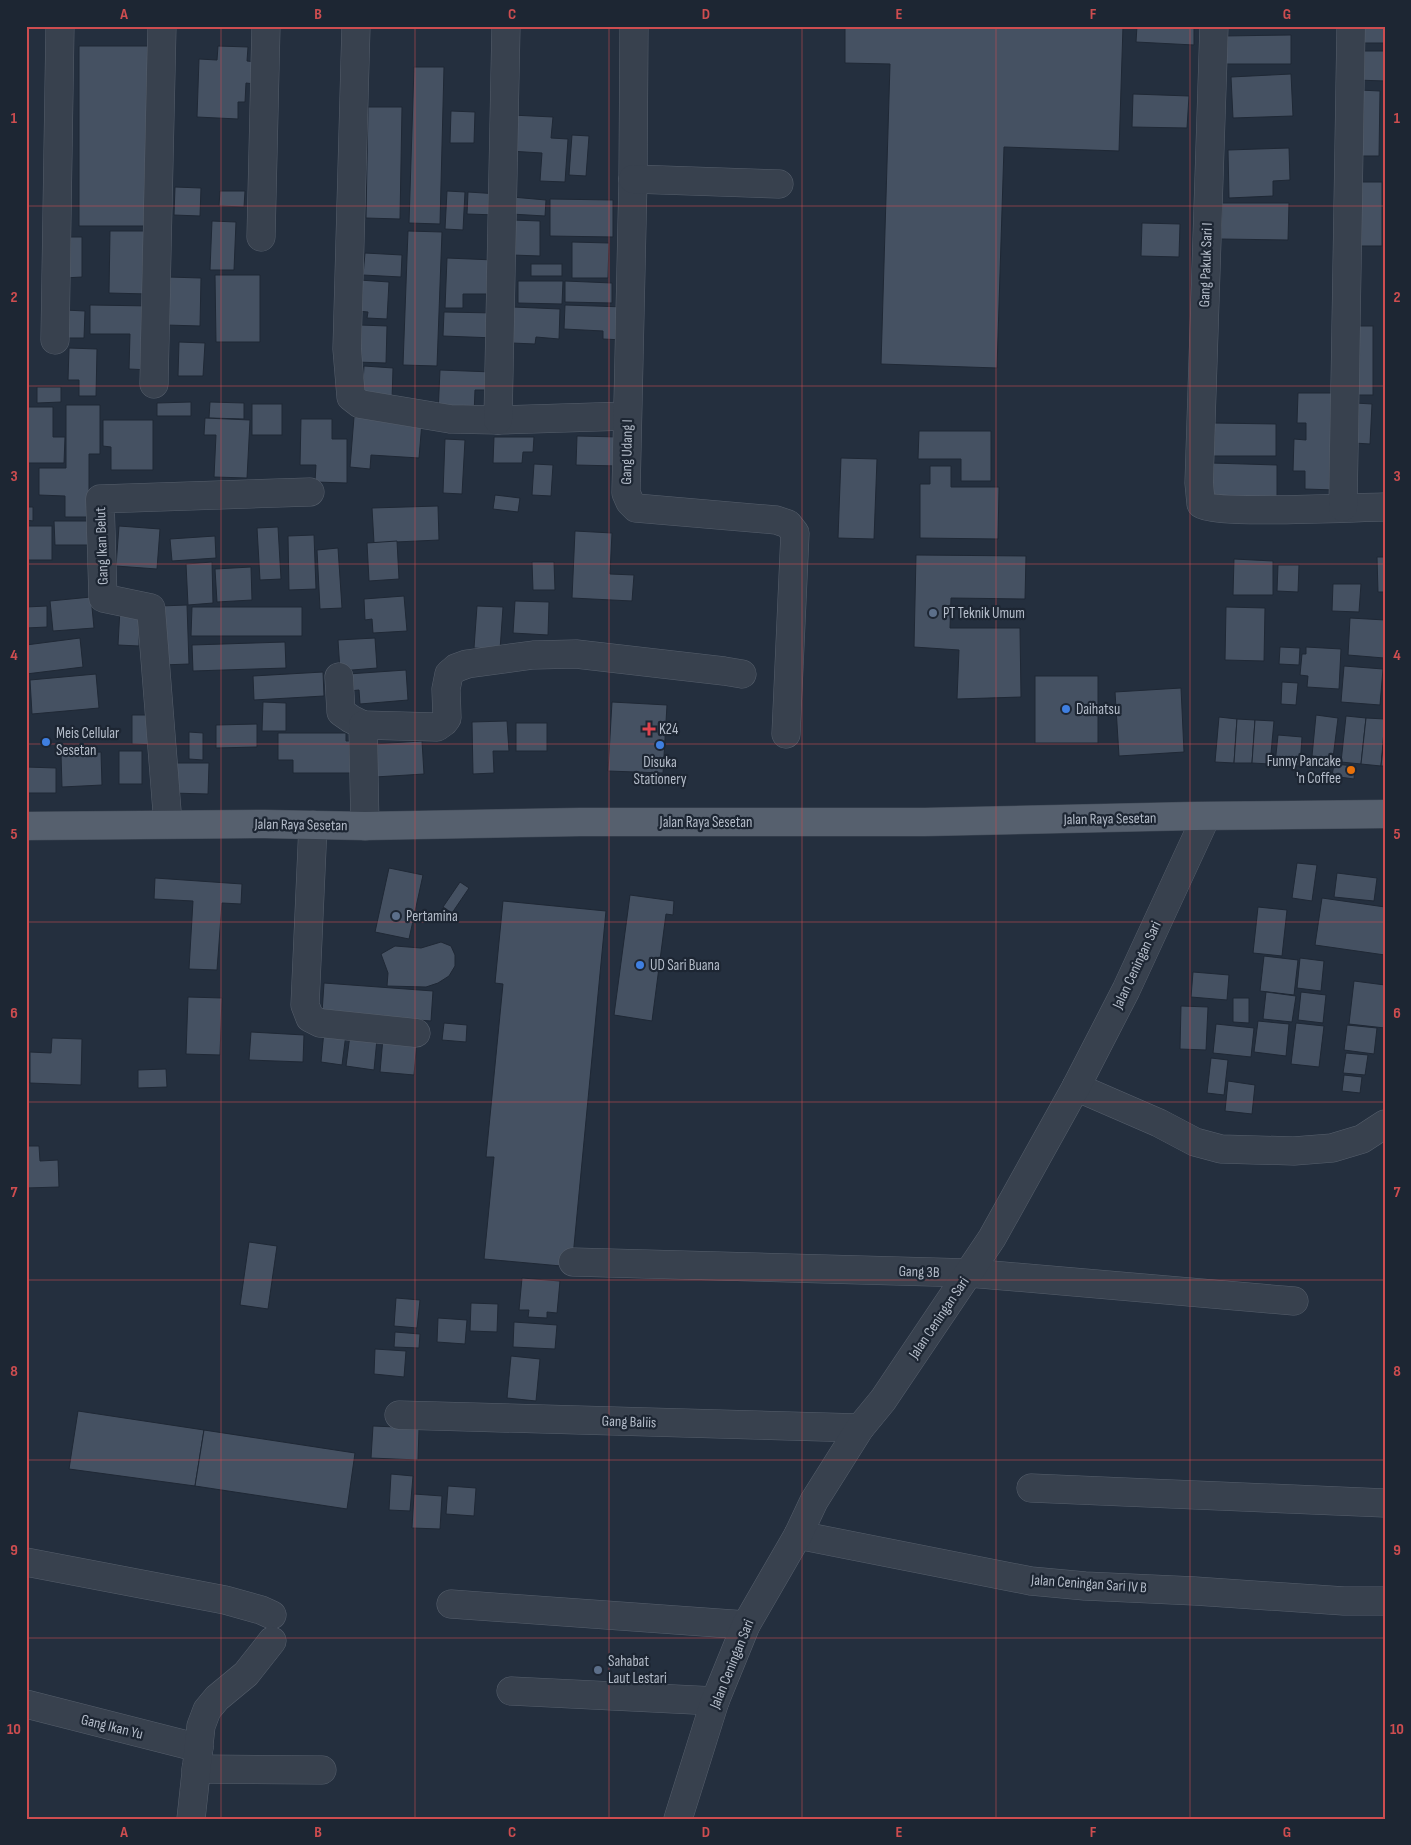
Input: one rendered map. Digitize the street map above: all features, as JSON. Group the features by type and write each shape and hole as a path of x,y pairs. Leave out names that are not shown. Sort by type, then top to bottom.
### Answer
{"main road":[{"name":"Jalan Raya Sesetan","path":"26,826 168,824 365,826 590,822 916,822 1385,814"}],"street":[{"path":"55,340 60,26"},
{"path":"154,384 162,26"},
{"path":"261,237 266,26"},
{"path":"356,26 347,349 351,397 360,404 450,419 498,420 627,416"},
{"path":"498,420 506,26"},
{"name":"Gang Udang I","path":"634,26 633,179 626,492 630,502 636,508 776,520 788,524 795,533 786,734"},
{"name":"Gang Pakuk Sari I","path":"1214,26 1199,483 1201,504 1222,508 1247,509 1343,507"},
{"path":"1351,26 1343,507 1385,507"},
{"path":"633,179 779,184"},
{"name":"Gang Ikan Belut","path":"168,824 151,608 103,598 100,499 310,492"},
{"path":"339,677 341,712 351,719 364,725 437,727 447,718 446,689 449,674 456,668 467,664 533,655 576,654 742,674"},
{"path":"364,725 365,826"},
{"name":"Jalan Ceningan Sari","path":"678,1819 715,1701 746,1625 798,1535 814,1501 860,1428 883,1400 992,1238 1076,1087 1126,990 1206,817"},
{"path":"313,825 306,1005 310,1018 320,1024 416,1033"},
{"path":"1076,1087 1159,1123 1195,1142 1221,1149 1294,1151 1332,1148 1362,1139 1385,1124"},
{"name":"Gang 3B","path":"573,1262 969,1273 1294,1300"},
{"name":"Gang Baliis","path":"399,1416 860,1428"},
{"path":"1031,1488 1385,1503"},
{"name":"Jalan Ceningan Sari IV B","path":"798,1535 1031,1581 1085,1586 1344,1601 1385,1601"},
{"path":"26,1562 224,1600 261,1610 272,1628 246,1674 217,1698 207,1710 201,1726 191,1819"},
{"path":"451,1604 746,1625"},
{"path":"511,1691 715,1701"},
{"name":"Gang Ikan Yu","path":"26,1704 198,1758 322,1770"}],"building":[{"path":"845,26 1123,26 1119,151 1004,147 997,368 881,364 890,64 845,63"},
{"path":"1137,26 1194,26 1194,45 1136,42"},
{"path":"1359,26 1385,26 1385,43 1358,43"},
{"path":"1291,35 1291,64 1224,64 1223,36"},
{"path":"79,46 154,46 153,226 79,226"},
{"path":"218,46 248,47 247,61 256,62 255,84 246,83 245,102 238,102 238,119 197,117 199,59 217,60"},
{"path":"1356,51 1385,51 1385,81 1356,80"},
{"path":"414,67 444,67 440,224 409,223"},
{"path":"1291,74 1293,116 1233,118 1231,77"},
{"path":"1359,90 1380,91 1379,156 1357,156"},
{"path":"1133,94 1189,96 1187,128 1132,127"},
{"path":"368,107 402,107 400,219 366,218"},
{"path":"451,111 475,112 474,143 450,143"},
{"path":"511,115 553,117 551,138 568,139 565,182 540,181 542,153 509,151"},
{"path":"572,135 589,136 586,176 569,175"},
{"path":"1289,148 1290,180 1273,181 1273,196 1229,198 1228,150"},
{"path":"1359,182 1382,182 1382,246 1359,246"},
{"path":"175,187 201,188 200,216 174,215"},
{"path":"220,191 245,191 244,207 219,206"},
{"path":"447,191 465,192 463,230 445,229"},
{"path":"468,192 499,194 497,215 467,214"},
{"path":"512,197 546,200 545,216 511,214"},
{"path":"550,199 613,200 613,237 550,236"},
{"path":"1222,203 1289,203 1288,240 1221,239"},
{"path":"512,220 540,221 540,256 512,255"},
{"path":"212,221 236,222 234,270 210,270"},
{"path":"1142,223 1180,224 1179,257 1141,256"},
{"path":"110,231 149,231 148,294 109,293"},
{"path":"408,231 442,232 437,366 403,365"},
{"path":"64,237 82,237 82,277 64,278"},
{"path":"572,242 609,243 608,278 572,278"},
{"path":"365,253 402,255 401,277 363,275"},
{"path":"447,258 494,260 493,294 463,294 463,308 445,308"},
{"path":"531,264 562,264 562,276 531,276"},
{"path":"215,275 260,275 260,342 216,342"},
{"path":"168,277 201,278 200,326 166,325"},
{"path":"359,280 389,282 387,319 367,318 368,312 357,311"},
{"path":"518,281 563,281 562,304 518,303"},
{"path":"565,281 612,283 612,303 565,302"},
{"path":"90,305 152,306 151,370 129,369 130,334 90,334"},
{"path":"565,305 625,307 624,340 603,339 603,331 564,329"},
{"path":"513,307 560,309 559,339 536,337 535,344 512,343"},
{"path":"65,310 85,311 84,338 64,338"},
{"path":"444,312 495,313 495,338 443,336"},
{"path":"360,325 387,326 386,363 356,362"},
{"path":"1353,326 1373,326 1373,395 1353,395"},
{"path":"179,342 205,343 203,376 178,376"},
{"path":"69,348 97,349 96,396 79,396 79,380 68,380"},
{"path":"364,366 393,368 392,400 362,399"},
{"path":"440,370 492,372 491,390 475,390 474,415 438,414"},
{"path":"37,387 61,387 61,402 37,403"},
{"path":"1298,393 1337,393 1335,490 1305,489 1305,471 1293,471 1294,439 1306,440 1306,423 1297,423"},
{"path":"191,402 191,416 157,416 157,403"},
{"path":"210,402 244,403 244,419 209,418"},
{"path":"1355,403 1372,404 1370,444 1354,443"},
{"path":"252,404 282,404 282,435 252,435"},
{"path":"66,405 100,405 100,454 89,454 89,517 65,517 65,496 39,495 39,468 66,468"},
{"path":"26,407 53,407 53,437 65,437 64,463 26,463"},
{"path":"354,417 422,422 419,458 371,455 370,469 350,467"},
{"path":"205,418 250,420 247,478 214,477 216,435 204,435"},
{"path":"301,419 332,419 332,439 347,439 347,483 315,482 316,465 300,465"},
{"path":"103,420 153,420 153,470 111,470 111,447 103,446"},
{"path":"1213,423 1276,424 1276,456 1212,456"},
{"path":"919,431 991,431 991,481 961,481 961,459 918,459"},
{"path":"577,436 619,437 618,466 576,465"},
{"path":"494,437 534,437 533,452 523,452 522,463 493,463"},
{"path":"445,439 465,440 462,494 443,493"},
{"path":"841,458 877,459 874,539 838,538"},
{"path":"1211,463 1277,465 1277,500 1210,498"},
{"path":"534,464 553,465 551,496 532,495"},
{"path":"930,466 951,466 951,487 999,487 998,539 920,538 920,484 930,484"},
{"path":"495,495 520,498 518,512 493,509"},
{"path":"438,506 439,540 374,543 372,508"},
{"path":"26,507 33,507 33,521 26,520"},
{"path":"54,521 98,521 98,545 55,545"},
{"path":"26,526 52,526 52,560 26,560"},
{"path":"119,526 160,529 157,569 116,566"},
{"path":"278,527 281,579 260,580 257,528"},
{"path":"575,531 612,533 610,574 634,575 632,601 572,598"},
{"path":"314,535 316,589 289,590 288,536"},
{"path":"215,536 216,558 172,561 170,539"},
{"path":"397,541 399,579 369,581 367,543"},
{"path":"338,548 342,608 320,609 317,550"},
{"name":"PT Teknik Umum","path":"916,555 1026,556 1025,599 951,598 950,628 1020,628 1021,697 957,699 959,650 914,647"},
{"path":"1377,557 1385,557 1385,592 1378,592"},
{"path":"1234,559 1273,561 1273,595 1233,595"},
{"path":"212,562 213,603 188,605 186,564"},
{"path":"532,562 554,562 555,590 533,590"},
{"path":"1278,565 1299,565 1298,592 1277,591"},
{"path":"251,567 252,600 217,602 215,569"},
{"path":"1333,584 1361,584 1359,612 1332,611"},
{"path":"404,596 407,631 373,633 372,619 365,620 364,599"},
{"path":"91,597 94,628 53,631 50,601"},
{"path":"515,601 549,602 548,635 513,633"},
{"path":"187,605 189,664 162,665 160,606"},
{"path":"47,606 47,627 26,628 26,607"},
{"path":"477,606 503,607 500,650 474,648"},
{"path":"192,607 302,607 302,636 191,636"},
{"path":"1226,607 1265,608 1264,661 1225,660"},
{"path":"120,609 140,610 139,646 118,645"},
{"path":"1350,618 1385,620 1384,658 1348,655"},
{"path":"80,638 83,667 26,674 26,645"},
{"path":"375,638 377,668 340,671 338,640"},
{"path":"285,642 286,668 193,671 192,645"},
{"path":"1280,647 1300,648 1299,665 1279,664"},
{"path":"1306,647 1341,649 1339,689 1307,687 1308,676 1300,675 1302,654 1306,654"},
{"path":"1344,666 1383,669 1380,705 1341,702"},
{"path":"406,670 408,700 360,704 359,690 349,691 348,674"},
{"path":"323,672 324,696 254,700 253,676"},
{"path":"96,674 99,708 32,714 30,680"},
{"name":"Daihatsu","path":"1035,676 1098,676 1098,743 1035,743"},
{"path":"1282,682 1298,683 1296,705 1281,704"},
{"path":"1181,688 1184,752 1119,756 1115,692"},
{"path":"263,702 286,703 286,731 262,731"},
{"path":"612,702 667,705 663,773 608,771"},
{"path":"132,715 156,715 156,745 132,744"},
{"path":"1316,715 1338,718 1333,758 1312,756"},
{"path":"1346,716 1366,718 1361,764 1341,762"},
{"path":"1219,717 1237,719 1234,763 1215,762"},
{"path":"1366,718 1385,719 1381,766 1361,764"},
{"path":"1237,719 1255,720 1252,763 1234,763"},
{"path":"1255,720 1274,721 1270,764 1252,763"},
{"path":"507,721 509,751 493,751 494,773 473,774 472,722"},
{"path":"516,723 547,723 547,751 516,751"},
{"path":"257,724 257,747 216,748 216,725"},
{"path":"1385,730 1385,766 1381,766"},
{"path":"189,732 203,733 203,760 189,759"},
{"path":"278,733 346,733 346,741 358,741 357,773 293,773 293,760 278,760"},
{"path":"1278,735 1302,737 1300,766 1275,764"},
{"path":"422,741 424,774 375,777 373,744"},
{"path":"119,751 142,751 142,784 119,784"},
{"path":"101,752 102,785 62,787 61,754"},
{"path":"171,763 209,763 208,794 171,793"},
{"path":"1334,764 1355,766 1354,779 1332,776"},
{"path":"26,767 56,768 56,793 26,793"},
{"path":"1297,863 1317,865 1312,901 1292,898"},
{"name":"Pertamina","path":"389,868 423,875 409,939 375,932"},
{"path":"1337,873 1377,878 1374,901 1334,897"},
{"path":"155,878 242,884 241,904 222,903 217,970 189,969 193,901 154,899"},
{"path":"460,882 469,888 452,913 443,907"},
{"name":"UD Sari Buana","path":"630,895 674,901 673,915 666,914 652,1021 614,1015"},
{"path":"1322,898 1385,907 1385,955 1315,945"},
{"path":"503,901 606,911 572,1267 484,1259 494,1157 486,1157 503,984 495,983"},
{"path":"1258,907 1287,910 1282,956 1253,953"},
{"path":"441,942 451,946 455,955 455,966 449,976 438,983 426,987 387,986 388,973 381,954 395,946 421,948"},
{"path":"1264,956 1298,960 1294,995 1260,991"},
{"path":"1300,958 1324,961 1321,991 1297,988"},
{"path":"1193,972 1229,975 1227,1000 1191,997"},
{"path":"1354,981 1385,985 1385,1028 1349,1024"},
{"path":"324,983 433,991 431,1021 322,1013"},
{"path":"1266,992 1296,996 1292,1022 1263,1019"},
{"path":"1301,992 1326,995 1323,1023 1298,1020"},
{"path":"188,997 222,998 220,1055 186,1054"},
{"path":"1233,998 1249,998 1249,1023 1233,1022"},
{"path":"1181,1006 1208,1007 1206,1050 1180,1049"},
{"path":"1258,1021 1289,1024 1286,1056 1254,1052"},
{"path":"444,1023 467,1025 466,1042 442,1040"},
{"path":"1296,1023 1324,1026 1319,1067 1291,1064"},
{"path":"1216,1024 1254,1028 1251,1057 1213,1053"},
{"path":"1347,1025 1377,1028 1374,1054 1344,1050"},
{"path":"324,1031 346,1034 342,1065 321,1062"},
{"path":"251,1032 304,1035 303,1062 249,1060"},
{"path":"350,1035 377,1039 374,1070 346,1066"},
{"path":"52,1038 82,1039 81,1085 30,1083 30,1052 51,1053"},
{"path":"383,1038 417,1041 414,1075 380,1072"},
{"path":"1346,1053 1368,1055 1365,1075 1343,1073"},
{"path":"1211,1058 1228,1060 1224,1095 1207,1093"},
{"path":"166,1069 167,1087 138,1088 138,1070"},
{"path":"1344,1075 1362,1077 1360,1093 1342,1091"},
{"path":"1228,1081 1255,1085 1252,1114 1225,1111"},
{"path":"26,1146 39,1146 40,1161 58,1160 59,1187 26,1188"},
{"path":"249,1242 277,1246 268,1309 240,1305"},
{"path":"522,1278 560,1281 557,1313 547,1312 547,1318 528,1317 529,1310 519,1310"},
{"path":"396,1298 420,1300 417,1328 394,1326"},
{"path":"471,1303 498,1304 497,1332 470,1331"},
{"path":"438,1318 467,1320 465,1344 437,1342"},
{"path":"514,1322 557,1325 555,1349 513,1347"},
{"path":"395,1332 420,1334 419,1348 394,1347"},
{"path":"375,1349 406,1351 404,1377 374,1374"},
{"path":"511,1356 540,1359 536,1401 507,1398"},
{"path":"78,1411 204,1430 195,1486 69,1469"},
{"path":"373,1426 419,1428 418,1460 371,1458"},
{"path":"204,1430 355,1453 347,1509 195,1486"},
{"path":"391,1474 413,1476 410,1511 389,1510"},
{"path":"448,1486 476,1488 474,1516 446,1514"},
{"path":"414,1494 442,1496 440,1529 412,1528"}],"place":[{"name":"PT Teknik Umum","path":"933,613"},
{"name":"Daihatsu","path":"1066,709"},
{"name":"K24","path":"649,729"},
{"name":"Meis Cellular Sesetan","path":"46,742"},
{"name":"Disuka Stationery","path":"660,745"},
{"name":"Funny Pancake 'n Coffee","path":"1351,770"},
{"name":"Pertamina","path":"396,916"},
{"name":"UD Sari Buana","path":"640,965"},
{"name":"Sahabat Laut Lestari","path":"598,1670"}]}
